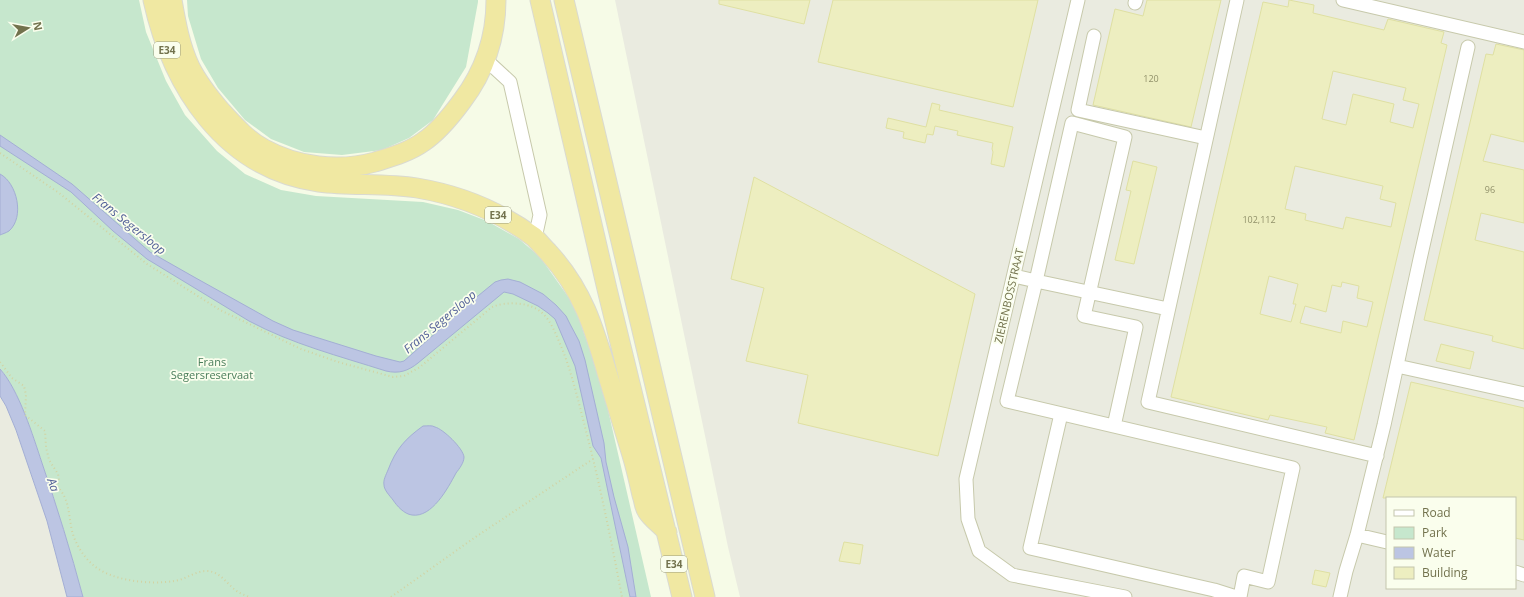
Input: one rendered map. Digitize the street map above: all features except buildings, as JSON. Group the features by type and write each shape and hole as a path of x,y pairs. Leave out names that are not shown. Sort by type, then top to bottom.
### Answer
{"highway":[{"name":"E34","path":"152,0 161,34 174,66 191,97 209,122 228,142 260,163 291,176 318,182 417,188 461,198 502,217 535,238 563,268 582,301 594,328 634,461 647,511 667,532"},
{"name":"E34","path":"172,0 176,26 190,67 210,98 236,128 264,149 292,161 324,167 360,166 392,157 422,143 450,117 474,85 485,59 494,29 496,0"},
{"name":"E34","path":"540,0 607,289 682,597"},
{"name":"E34","path":"564,0 705,597"}],"street":[{"name":"ZIERENBOSSTRAAT","path":"1078,0 966,479 968,519 979,551 1012,575 1125,597"},
{"path":"1237,0 1148,402 1377,456"},
{"path":"1342,0 1524,42"},
{"path":"1094,36 1078,110 1206,138"},
{"path":"1340,597 1377,456 1468,47"},
{"path":"485,59 510,82 540,215 535,238"},
{"path":"1051,118 1125,136 1084,316 1136,328 1114,426"},
{"path":"1008,401 1072,123"},
{"path":"1014,276 1168,309"},
{"path":"1397,366 1524,394"},
{"path":"986,396 1293,468 1268,582 1244,576 1240,597"},
{"path":"1061,414 1030,548 1214,590 1236,597"},
{"path":"1357,535 1386,542"}],"path":[{"path":"0,153 59,192 147,264 220,310 301,349 338,362 393,377 404,376 420,367 492,307 507,303 517,304 534,308 541,312 547,318 553,329 570,368 593,459 622,597"},
{"path":"0,362 12,378 24,386 26,395 25,415 45,431 47,454 50,464 58,474 59,480 57,486 62,492 68,507 74,538 93,565 100,571 119,578 156,582 174,581 205,571 212,572 221,576 238,592 249,597"},
{"path":"391,597 474,538 593,459"}],"shaded area":[{"path":"615,0 1524,0 1524,597 740,597 728,547"},
{"path":"0,396 16,430 47,521 67,597 0,597"}],"green space":[{"name":"Frans Segersreservaat","path":"0,0 139,0 146,32 166,81 185,115 217,151 245,174 281,190 316,196 423,202 458,210 487,221 519,239 540,257 574,305 602,384 651,597 83,597 74,563 30,427 13,389 0,369"},
{"path":"187,0 478,0 478,2 466,67 433,120 409,138 382,150 342,155 304,152 271,139 245,120 218,88 201,59 188,16"}],"water":[{"path":"0,135 72,184 150,252 273,321 293,330 376,356 400,362 404,361 495,282 508,279 520,282 543,294 566,316 579,341 585,360 604,443 606,462 614,497 628,547 636,597 630,597 601,458 593,446 575,366 555,319 548,313 538,306 513,294 504,292 418,363 407,370 399,372 386,371 333,355 299,343 249,321 147,259 113,231 71,192 0,146"},
{"path":"0,174 6,178 15,192 18,209 14,225 9,231 0,235"},
{"path":"0,369 13,389 30,427 74,563 83,597 67,597 47,521 16,430 0,396"},
{"path":"423,426 434,426 439,428 456,444 463,453 464,459 444,494 433,507 419,515 412,515 397,505 386,491 384,481 398,450 411,435"}],"water label":[{"name":"Frans Segersloop","path":"129,224"},
{"name":"Frans Segersloop","path":"440,322"},
{"name":"Aa","path":"53,485"}]}
